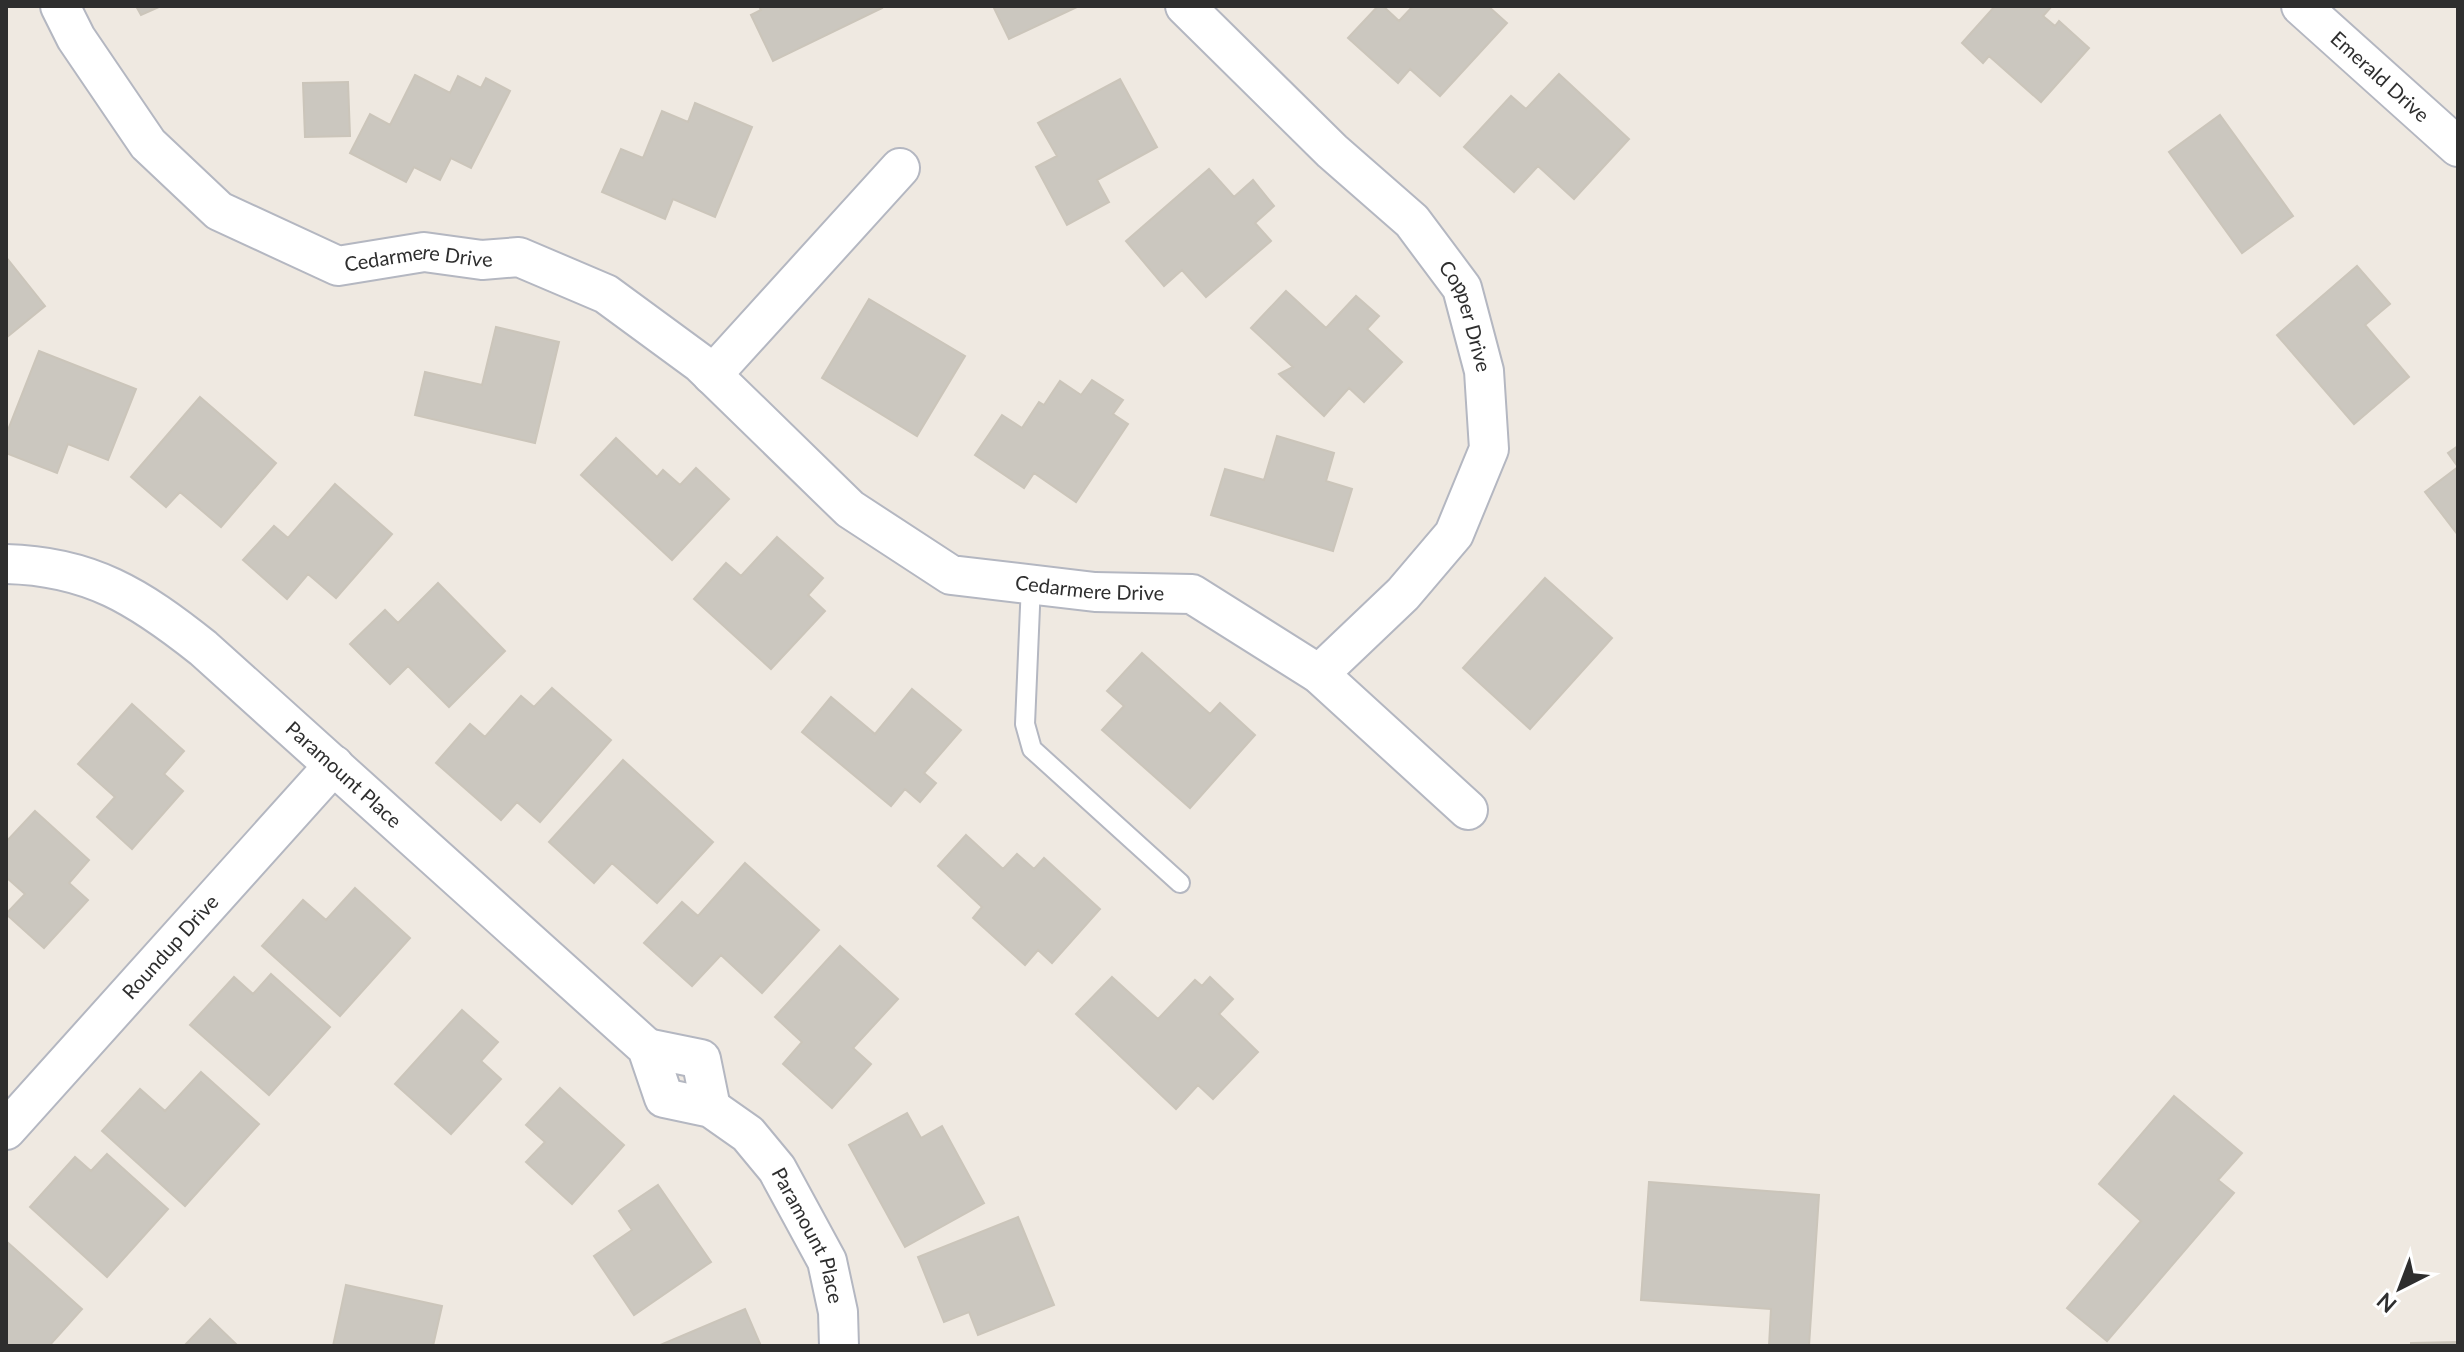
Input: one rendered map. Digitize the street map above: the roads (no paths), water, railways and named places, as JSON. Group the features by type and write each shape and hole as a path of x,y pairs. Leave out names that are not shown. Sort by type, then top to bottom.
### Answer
{"street":[{"name":"Cedarmere Drive","path":"60,6 76,38 148,144 219,211 338,266 424,252 482,260 519,257 606,294 700,363 850,509 951,575 1095,592 1192,594 1319,674 1468,810"},
{"name":"Copper Drive","path":"1185,6 1332,151 1412,221 1462,288 1484,371 1489,449 1454,534 1403,594 1319,674"},
{"name":"Emerald Drive","path":"2301,6 2458,147"},
{"path":"712,375 900,168"},
{"name":"Paramount Place","path":"6,564 70,572 121,590 162,616 203,648 647,1048 701,1059 711,1108 748,1134 777,1169 827,1261 838,1312 839,1346"},
{"name":"Roundup Drive","path":"6,1130 334,765"}],"lane":[{"path":"1031,584 1025,724 1032,749 1180,883"}]}
